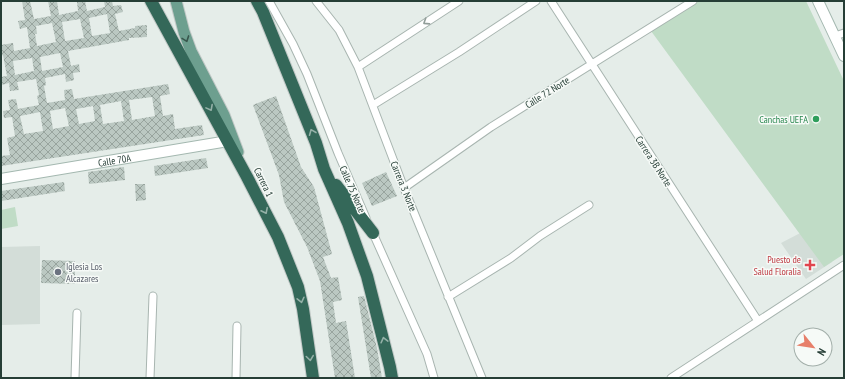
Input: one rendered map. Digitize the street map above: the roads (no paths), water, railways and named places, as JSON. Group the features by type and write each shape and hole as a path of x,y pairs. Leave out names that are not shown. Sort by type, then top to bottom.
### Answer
{"highway":[{"path":"151,1 248,177"},
{"path":"257,1 263,12 316,142 324,169 348,223 367,276 392,378"},
{"path":"324,169 373,233"},
{"name":"Carrera 1","path":"248,177 278,237 298,287 303,309 313,378"}],"main road":[{"name":"Carrera 1","path":"176,1 184,32 191,51 224,115 248,177"},
{"path":"253,1 263,12"}],"street":[{"name":"Calle 75 Norte","path":"268,1 293,44 307,74 338,153 427,354 434,378"},
{"name":"Carrera 3 Norte","path":"316,1 338,30 358,67 404,188 482,378"},
{"path":"358,67 459,1"},
{"path":"373,104 459,52 536,1"},
{"name":"Carrera 3B Norte","path":"551,1 758,321"},
{"name":"Calle 72 Norte","path":"404,188 491,127 694,1"},
{"path":"818,1 839,35 844,56"},
{"name":"Calle 70A","path":"1,179 228,141"},
{"path":"448,297 511,258 540,236 589,205"},
{"path":"670,378 844,265"},
{"path":"150,378 152,296"},
{"path":"75,378 77,314"},
{"path":"236,378 237,326"}],"place":[{"name":"Canchas UEFA","path":"816,119"},
{"name":"Puesto de Salud Floralia","path":"810,265"},
{"name":"Iglesia Los Alcazares","path":"58,272"}]}
